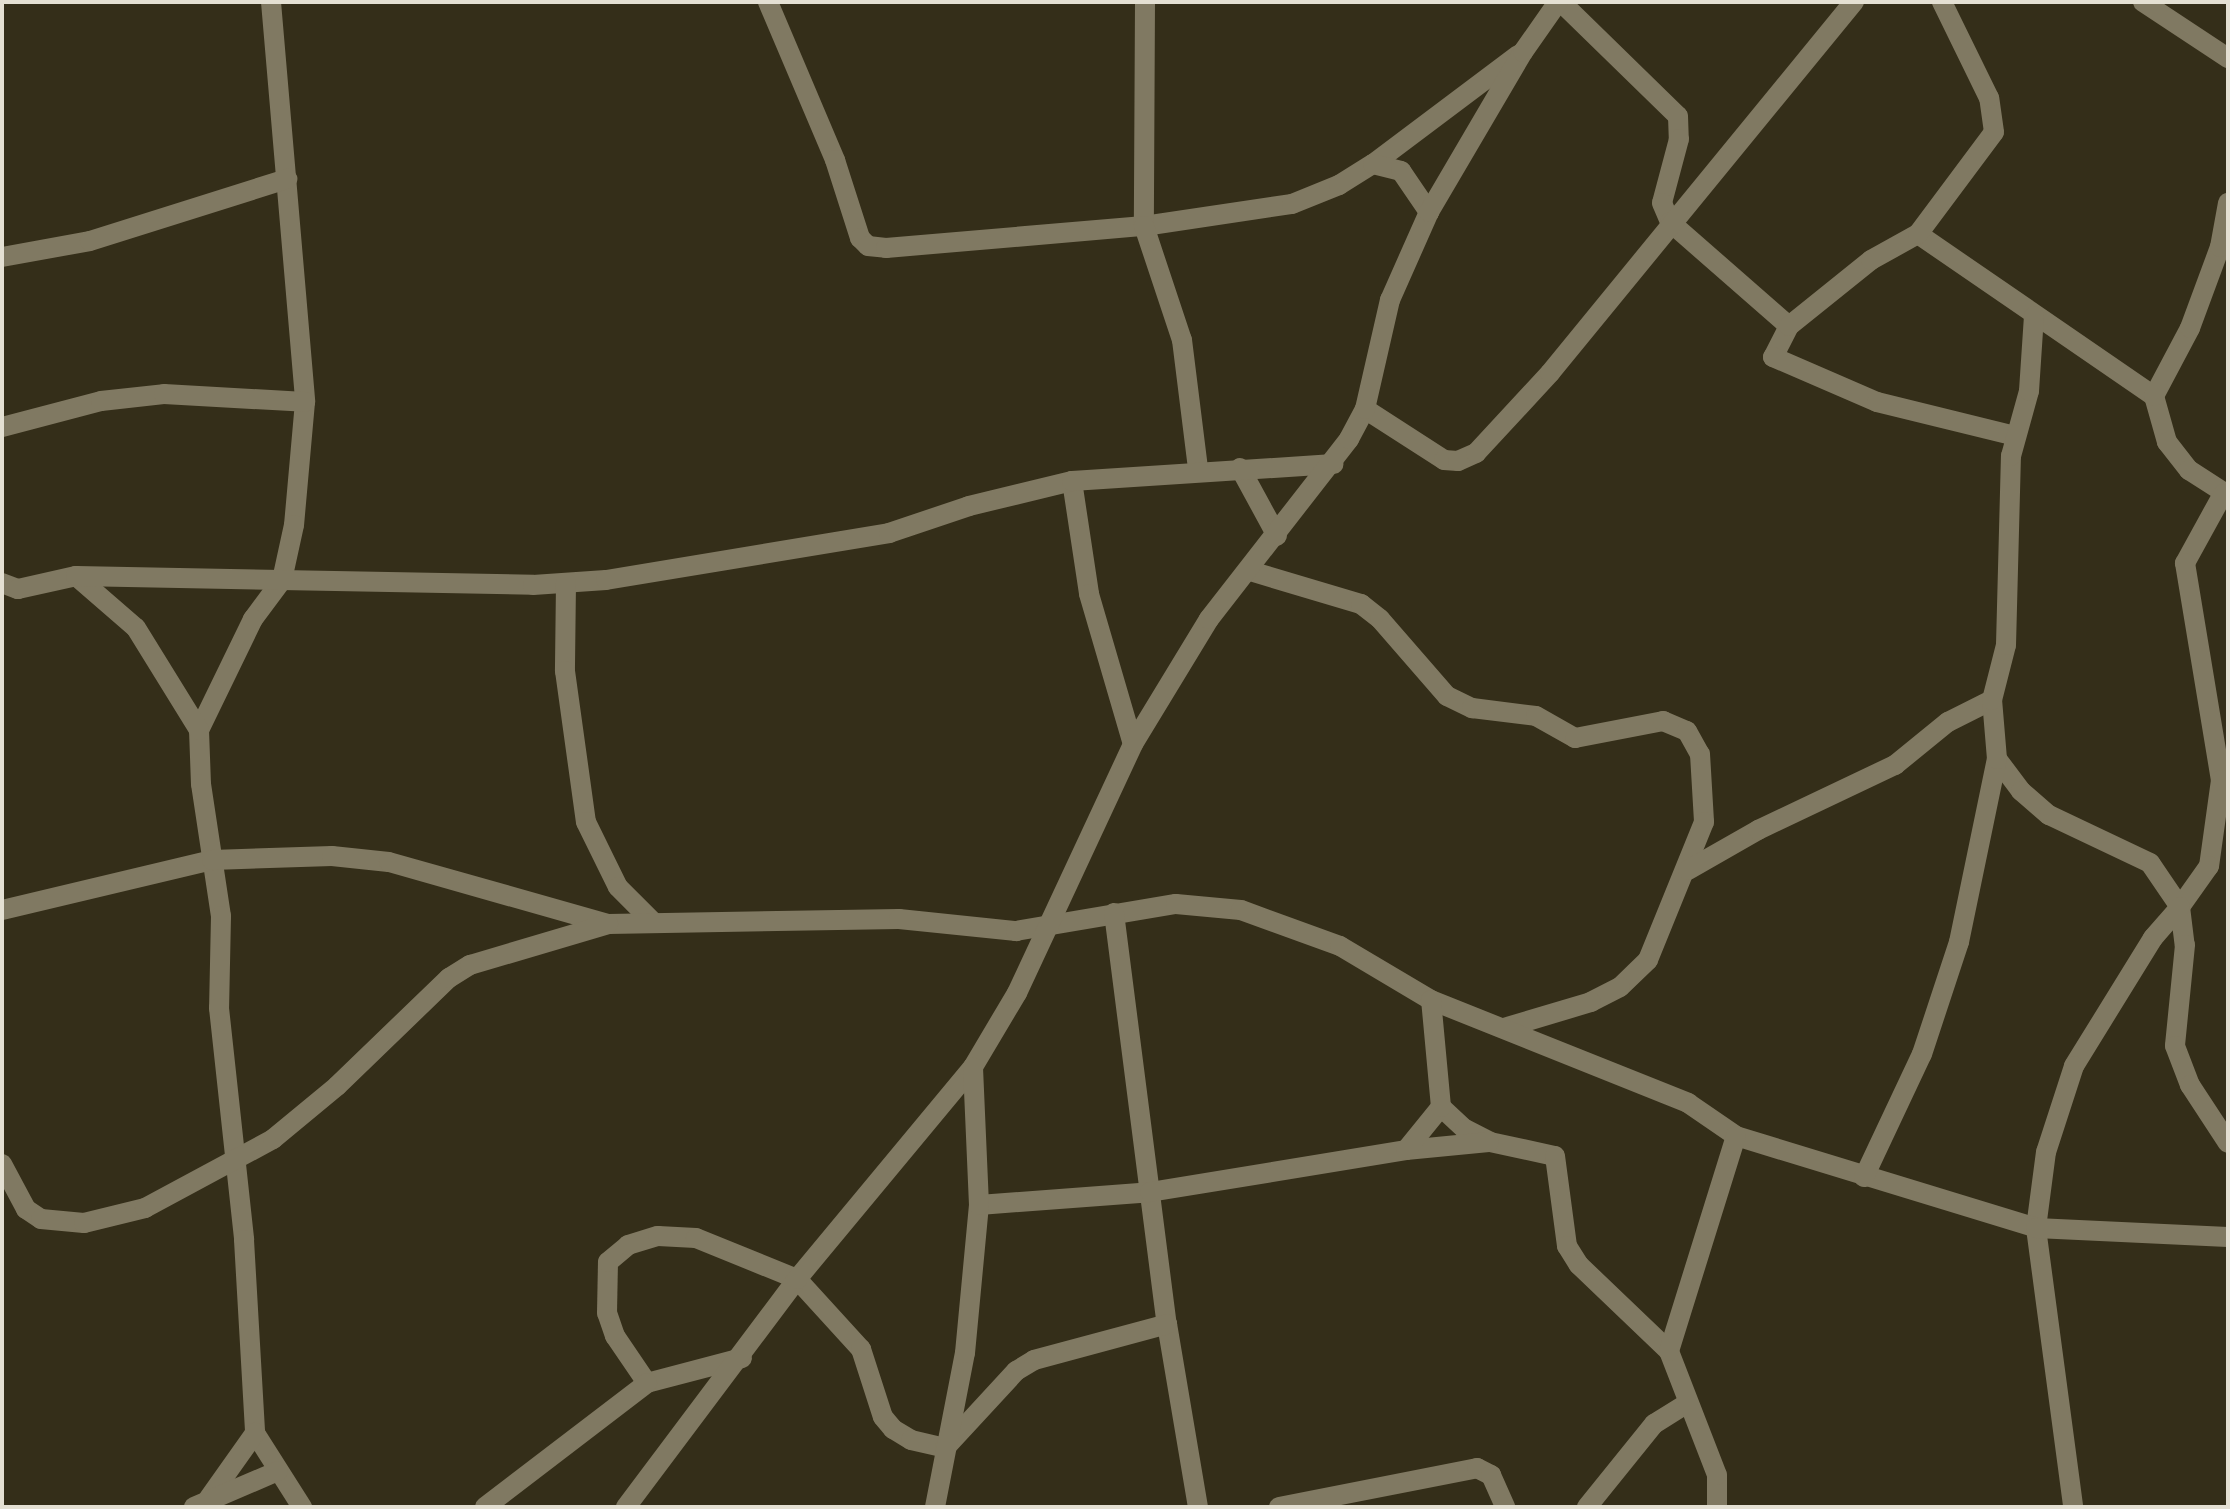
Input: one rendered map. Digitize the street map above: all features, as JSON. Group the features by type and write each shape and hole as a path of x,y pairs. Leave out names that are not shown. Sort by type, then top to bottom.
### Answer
{"street":[{"path":"199,730 253,619 282,580 294,525 305,402 271,2"},
{"path":"768,2 793,50 860,238 868,246 1144,226 1292,204 1339,185 1373,164 1523,52"},
{"path":"1145,2 1144,226 1182,340 1198,469"},
{"path":"626,1507 742,1358 797,1279 973,1067 1047,929 1133,744 1209,619 1333,464 1365,409 1390,300 1429,212 1523,52 1560,2 1678,116 1679,139 1662,203 1670,222 1789,326"},
{"path":"1365,409 1444,460 1458,461 1476,453 1550,373 1670,222 1854,2"},
{"path":"1942,2 1989,98 1994,132 1918,234 1871,260 1789,326 1773,357 1823,382 1877,402 2015,436"},
{"path":"2143,2 2228,58"},
{"path":"1373,164 1401,171 1429,212"},
{"path":"2,257 90,241 287,179"},
{"path":"2154,396 2190,328 2220,247 2228,203"},
{"path":"1918,234 2154,396 2167,442 2189,470 2226,494 2185,563 2221,780 2209,866 2153,938 2074,1066 2055,1112 2036,1228 2073,1507"},
{"path":"1864,1177 1922,1054 1959,942 1997,759 1992,700 2006,645 2015,436 2029,391 2034,316"},
{"path":"2,427 86,404 164,394 241,394 305,402"},
{"path":"2,583 18,589 76,576 566,583 731,562 889,533 969,506 1072,481 1142,479 1198,469 1333,464"},
{"path":"1240,468 1277,536"},
{"path":"1072,481 1089,594 1133,744"},
{"path":"1250,571 1361,604 1447,696 1472,708 1536,716 1575,738 1663,721 1687,731 1700,754 1705,801 1688,870 1648,960 1620,987 1591,1002 1504,1028"},
{"path":"76,576 136,628 199,730 221,916 219,1008 233,1164 246,1253 255,1433 302,1507"},
{"path":"566,583 565,671 586,822 618,887 634,908 654,923"},
{"path":"1688,870 1758,830 1895,765 1948,722 1992,700"},
{"path":"1997,759 2021,791 2049,815 2150,863 2180,907 2185,945 2175,1046 2178,1063 2228,1143"},
{"path":"2,910 212,860 332,856 389,862 608,924"},
{"path":"2,1164 26,1209 41,1219 84,1223 145,1208 233,1164 337,1086 449,978 470,965 608,924 899,919 981,929 1047,929 1114,913 1176,904 1241,910 1340,946 1431,1000 1688,1103 1736,1136 1864,1177 2036,1228 2228,1237"},
{"path":"1114,913 1167,1324 1198,1507"},
{"path":"1431,1000 1441,1107 1465,1129 1490,1142 1555,1156 1567,1246 1579,1265 1669,1351 1686,1404 1717,1475 1717,1507"},
{"path":"935,1507 965,1353 979,1205 973,1067"},
{"path":"1406,1150 1441,1107"},
{"path":"1669,1351 1736,1136"},
{"path":"979,1205 1150,1192 1406,1150 1490,1142"},
{"path":"647,1383 615,1336 607,1313 608,1262 628,1245 658,1236 696,1238 797,1279 861,1349 883,1417 893,1429 911,1440 945,1448"},
{"path":"945,1448 1016,1371 1034,1360 1167,1324"},
{"path":"485,1507 647,1383 742,1358"},
{"path":"1587,1507 1654,1424 1686,1404"},
{"path":"202,1502 255,1433"},
{"path":"1279,1507 1477,1468 1491,1475 1505,1507"},
{"path":"202,1502 278,1471"}]}
